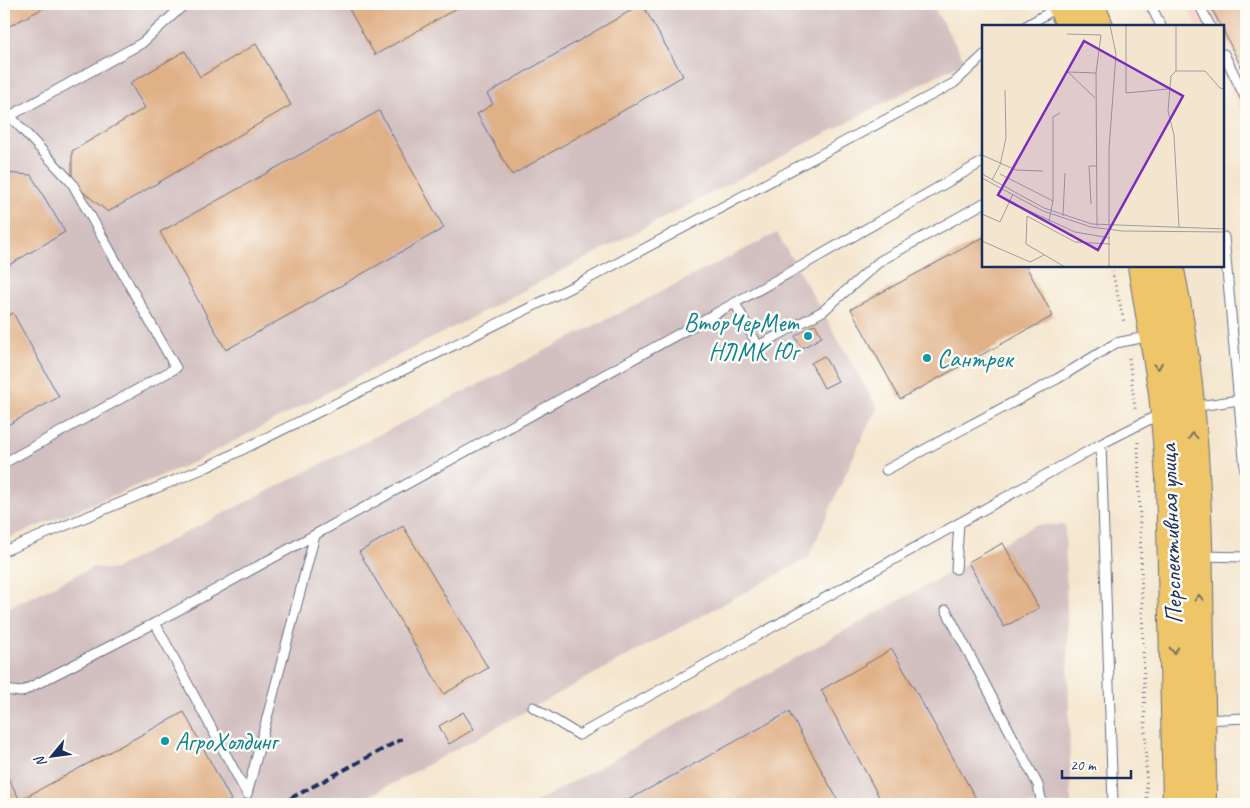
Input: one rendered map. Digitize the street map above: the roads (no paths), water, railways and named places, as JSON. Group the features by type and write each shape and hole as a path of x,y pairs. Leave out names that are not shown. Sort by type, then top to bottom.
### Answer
{"main road":[{"path":"1090,4 1099,25"},
{"name":"Перспективная улица","path":"1142,268 1178,409 1170,476 1185,556 1189,721 1202,804"},
{"name":"Перспективная улица","path":"1159,334 1169,268"},
{"name":"Перспективная улица","path":"1177,804 1189,721"}],"lane":[{"path":"4,463 176,368 72,183 7,116 142,43 185,4"},
{"path":"1150,4 1160,25"},
{"path":"1199,4 1210,25"},
{"path":"1028,25 1064,10"},
{"path":"1225,56 1246,99"},
{"path":"4,550 207,467 584,281 954,83 982,57"},
{"path":"4,690 21,692 155,623 734,303 982,162"},
{"path":"734,303 758,346 823,311 880,260 982,204"},
{"path":"1225,248 1246,480"},
{"path":"886,470 1057,378 1116,343 1159,334"},
{"path":"533,707 579,735 1136,426 1178,409 1239,400"},
{"path":"1101,444 1113,804"},
{"path":"956,569 959,523"},
{"path":"155,623 247,794 315,535"},
{"path":"1185,556 1246,557"},
{"path":"946,610 1038,785 1042,804"},
{"path":"1189,721 1246,718"}],"railway":[{"path":"280,804 402,739"}],"place":[{"name":"ВторЧерМет НЛМК Юг","path":"808,336"},
{"name":"Сантрек","path":"927,358"},
{"name":"АгроХолдинг","path":"165,741"}]}
